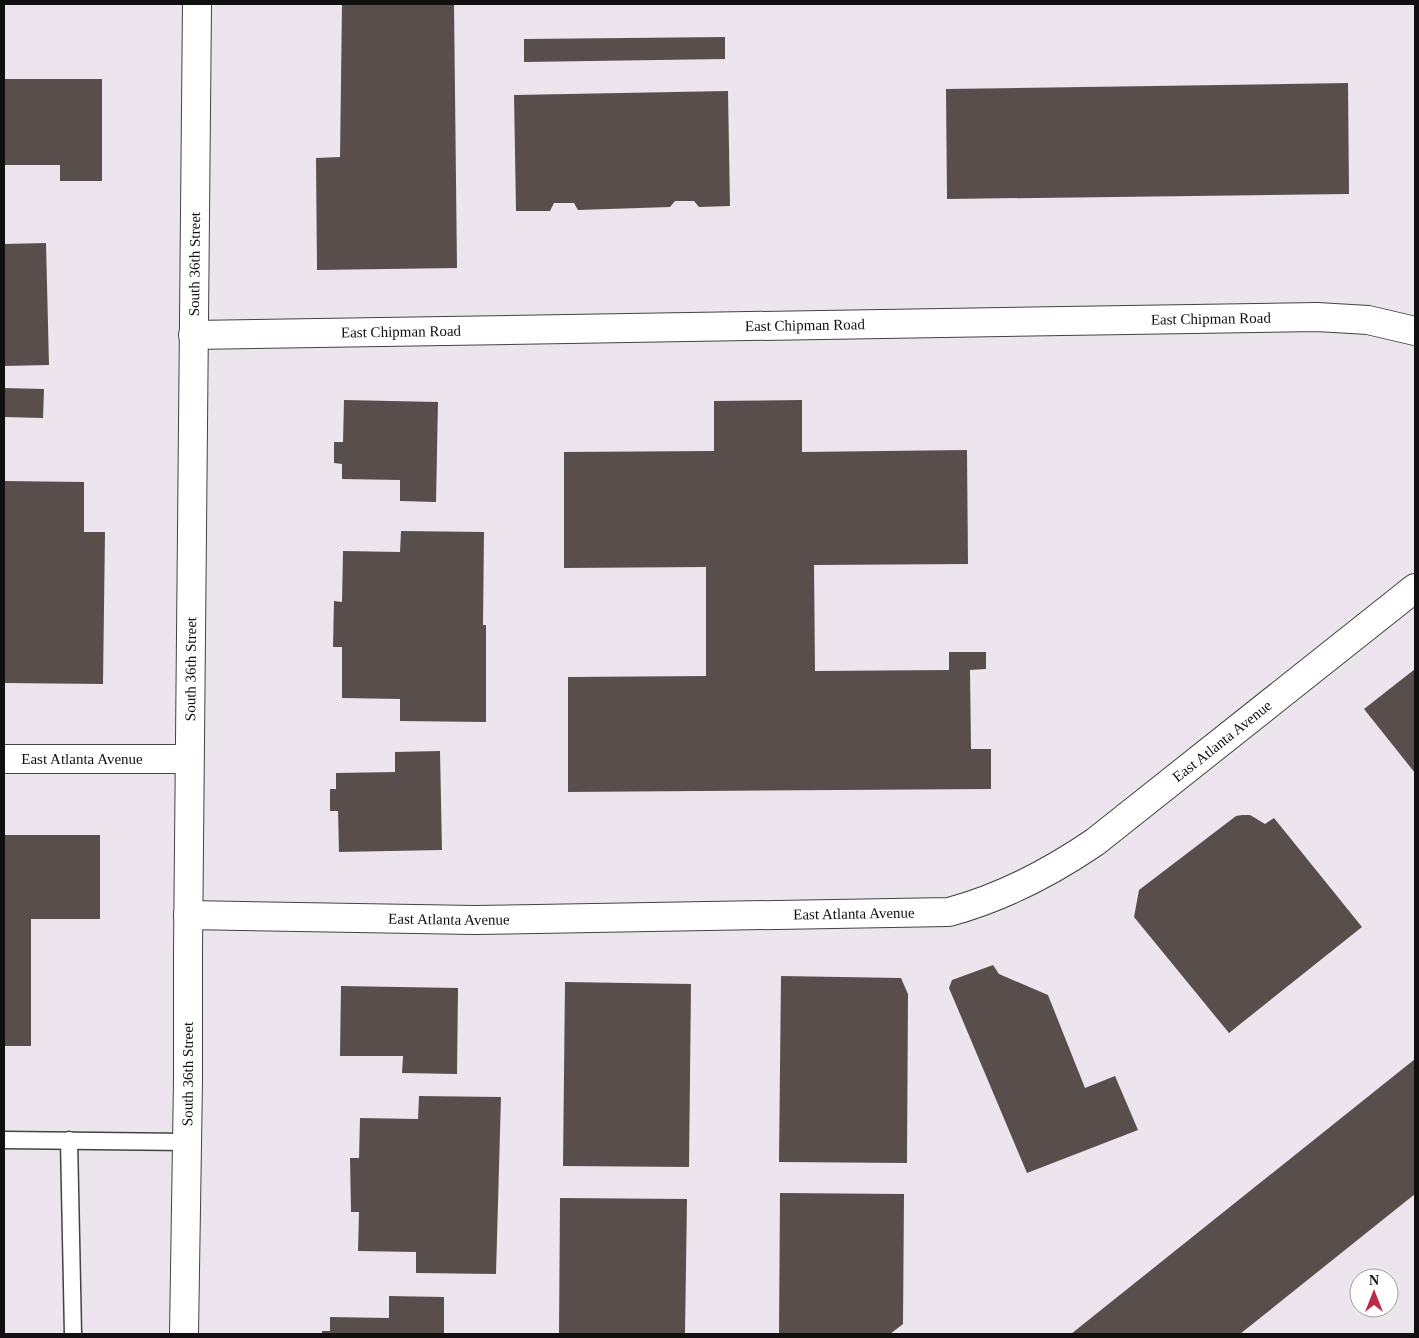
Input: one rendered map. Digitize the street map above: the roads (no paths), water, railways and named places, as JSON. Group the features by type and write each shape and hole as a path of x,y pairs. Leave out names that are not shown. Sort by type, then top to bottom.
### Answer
{"street":[{"name":"South 36th Street","path":"184,1334 197,4"},
{"name":"East Chipman Road","path":"193,335 1317,317 1368,320 1415,331"},
{"name":"East Atlanta Avenue","path":"188,915 474,920 949,912 1005,892 1071,859 1415,588"},
{"name":"East Atlanta Avenue","path":"4,759 190,759"}],"lane":[{"path":"4,1140 187,1142"},
{"path":"69,1140 74,1334"}]}
